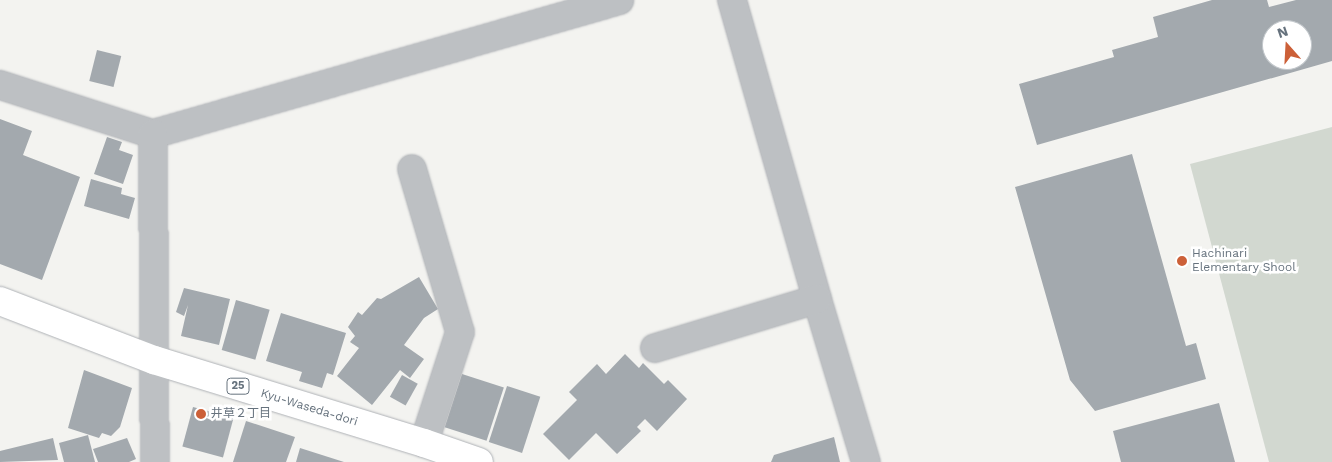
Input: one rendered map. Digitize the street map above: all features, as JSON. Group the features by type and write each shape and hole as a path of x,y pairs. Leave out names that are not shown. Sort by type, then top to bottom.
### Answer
{"main road":[{"name":"Kyu-Waseda-dori","path":"0,301 154,360 424,442 479,462"}],"street":[{"path":"0,85 153,134 618,0"},
{"path":"732,0 817,300 866,462"},
{"path":"153,134 155,462"},
{"path":"412,169 460,332 424,442"},
{"path":"655,348 817,300"}],"shaded area":[{"path":"1332,127 1332,462 1269,462 1190,164"}],"building":[{"path":"1212,0 1267,0 1269,7 1296,0 1332,0 1332,61 1312,67 1312,20 1262,20 1262,70 1300,70 1037,145 1019,84 1114,57 1112,50 1158,37 1153,17"},
{"path":"97,50 121,56 114,87 89,81"},
{"path":"0,119 32,131 23,155 80,177 42,280 0,264"},
{"path":"107,137 122,142 119,150 133,155 123,184 94,174"},
{"path":"1132,154 1186,346 1196,343 1206,379 1095,411 1070,380 1015,187"},
{"path":"91,179 122,188 121,194 135,198 129,219 84,206"},
{"path":"419,277 438,309 424,318 404,345 424,359 410,378 400,370 372,405 337,376 359,348 350,342 355,336 348,327 358,312 362,315 377,298 381,299"},
{"path":"184,288 230,299 219,345 181,336 188,305 184,316 176,312"},
{"path":"236,300 270,310 255,360 222,350"},
{"path":"281,313 346,333 333,375 327,373 322,388 299,381 302,372 266,361"},
{"path":"625,354 639,368 643,363 664,384 668,380 687,399 657,431 645,419 637,427 641,431 617,454 596,433 569,460 543,434 577,400 569,392 597,364 606,374"},
{"path":"84,370 132,388 120,427 111,436 102,433 99,438 68,428"},
{"path":"462,374 504,388 487,441 445,427"},
{"path":"402,375 418,384 406,406 390,397"},
{"path":"507,386 540,397 522,453 489,442"},
{"path":"1219,403 1235,462 1121,462 1113,431"},
{"path":"193,407 234,418 223,457 182,447"},
{"path":"246,421 295,437 286,462 233,462"},
{"path":"88,435 95,462 64,462 59,443"},
{"path":"834,437 840,462 771,462 774,455"},
{"path":"53,438 58,460 0,462 0,451"},
{"path":"127,438 136,459 129,462 98,462 93,449"},
{"path":"300,448 344,462 296,462"}],"place":[{"name":"Hachinari Elementary Shool","path":"1182,261"},
{"name":"井草２丁目","path":"201,414"}]}
